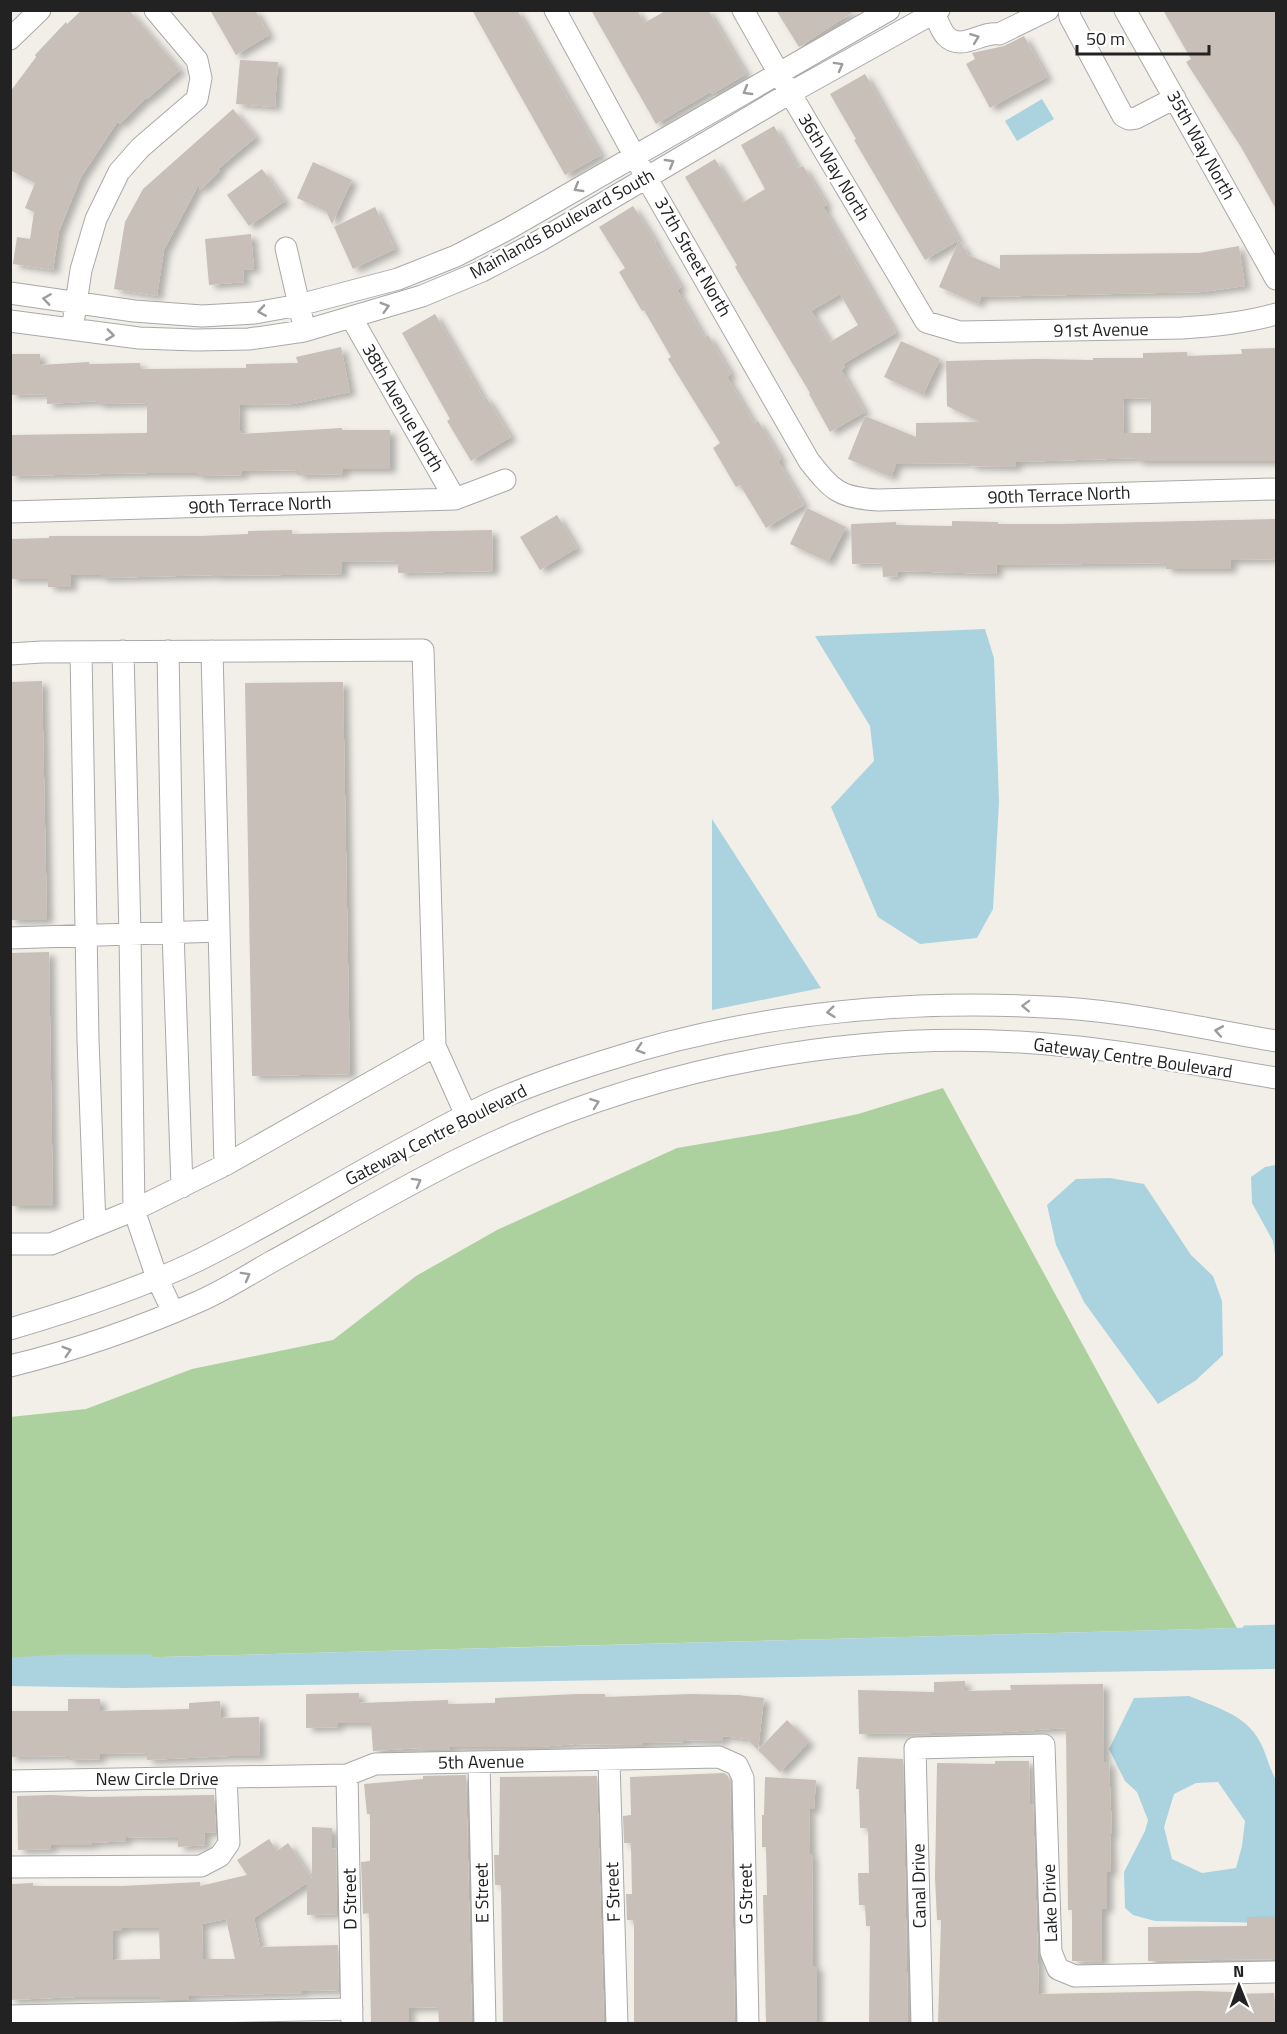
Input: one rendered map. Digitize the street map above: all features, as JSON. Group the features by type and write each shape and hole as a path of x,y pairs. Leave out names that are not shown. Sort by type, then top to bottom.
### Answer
{"street":[{"path":"10,39 40,10"},
{"path":"72,330 81,270 96,219 119,172 140,148 197,99 201,78 197,60 154,10"},
{"name":"37th Street North","path":"555,10 646,177 809,461 827,483 843,495"},
{"name":"36th Way North","path":"743,10 926,322"},
{"name":"Mainlands Boulevard South","path":"10,293 134,311 202,316 255,313 299,305 398,279 456,256 508,229 889,10"},
{"path":"935,11 944,35 953,42 963,43 990,32 999,34 1048,10"},
{"path":"1069,10 1070,17 1123,116 1129,119 1136,118 1174,98"},
{"name":"35th Way North","path":"1125,10 1276,279"},
{"name":"Mainlands Boulevard South","path":"10,321 139,338 249,339 304,331 422,296 483,271 541,240 790,93 935,11"},
{"path":"286,248 304,331"},
{"name":"91st Avenue","path":"926,322 960,332 1171,328 1215,326 1255,320 1276,314"},
{"name":"38th Avenue North","path":"351,317 455,499"},
{"name":"90th Terrace North","path":"10,512 455,499 505,480"},
{"name":"90th Terrace North","path":"843,495 878,500 1276,489"},
{"path":"10,654 123,651 423,650 435,1046 466,1115"},
{"path":"123,651 135,1210 157,1278 173,1311"},
{"path":"168,651 182,1187"},
{"path":"212,651 225,1166"},
{"path":"81,652 88,1040 95,1226"},
{"path":"10,938 219,931"},
{"name":"Gateway Centre Boulevard","path":"10,1329 68,1312 197,1261 492,1102 560,1075 644,1048 725,1028 806,1015 892,1006 979,1005 1066,1008 1134,1016 1276,1041"},
{"name":"Gateway Centre Boulevard","path":"10,1366 111,1337 203,1300 460,1159 576,1110 693,1072 840,1047 918,1042 988,1041 1076,1047 1276,1078"},
{"path":"10,1244 51,1244 135,1210 225,1166 435,1046"},
{"name":"Lake Drive","path":"915,1748 1044,1745 1051,1952 1058,1969 1075,1976 1276,1972"},
{"name":"Canal Drive","path":"915,1748 922,2024"},
{"name":"5th Avenue","path":"226,1777 347,1775 375,1764 719,1757 737,1765"},
{"name":"F Street","path":"609,1761 617,2024"},
{"name":"E Street","path":"479,1762 485,2024"},
{"name":"G Street","path":"737,1765 743,1778 748,2024"},
{"name":"D Street","path":"347,1775 352,2016"},
{"name":"New Circle Drive","path":"10,1780 226,1777 229,1843 220,1856 201,1866 10,1868"},
{"path":"10,2016 139,2019 352,2016"}],"green space":[{"path":"943,1088 1237,1628 11,1661 10,1417 86,1409 192,1369 333,1340 416,1276 497,1230 677,1148 858,1114"}],"water":[{"path":"1042,99 1054,119 1017,141 1005,121"},
{"path":"985,629 994,658 999,802 993,909 977,938 920,944 878,917 831,807 874,761 870,726 815,636"},
{"path":"712,819 821,988 712,1010"},
{"path":"1276,1165 1276,1261 1273,1241 1252,1203 1251,1177 1265,1167"},
{"path":"1110,1178 1144,1184 1191,1255 1213,1276 1222,1301 1223,1355 1195,1381 1158,1404 1084,1302 1056,1245 1047,1205 1076,1179"},
{"path":"1276,1627 1276,1669 124,1688 10,1686 11,1661"},
{"path":"1189,1696 1236,1717 1244,1722 1257,1737 1276,1780 1276,1923 1155,1921 1133,1915 1125,1908 1124,1872 1145,1831 1148,1820 1137,1792 1125,1781 1109,1749 1134,1698","holes":["1218,1782 1245,1821 1236,1868 1202,1873 1172,1859 1164,1827 1174,1794 1196,1783"]}],"building":[{"path":"82,10 129,10 180,70 146,98 120,124 118,121 81,177 59,231 53,270 13,264 17,237 30,239 34,212 25,208 35,183 10,170 10,92 36,57 35,55 66,22 67,24"},
{"path":"210,10 255,10 269,35 236,55"},
{"path":"472,10 517,10 601,155 565,175"},
{"path":"591,10 637,10 644,23 667,10 708,10 746,74 656,124"},
{"path":"776,10 856,10 799,47"},
{"path":"1163,10 1276,10 1276,209 1241,147 1186,62 1191,59"},
{"path":"1024,36 1047,77 990,108 966,64 975,59 972,53 1004,46"},
{"path":"240,60 278,62 275,107 236,104"},
{"path":"865,74 959,240 925,260 854,140 856,139 830,94"},
{"path":"233,109 256,137 218,169 220,171 200,190 199,184 164,250 157,296 114,289 125,222 143,189"},
{"path":"774,126 798,168 803,166 827,205 823,207 896,333 843,364 845,367 841,370 865,412 830,432 810,393 735,267 737,265 685,177 715,159 742,203 765,189 741,145","holes":["840,294 858,325 830,342 811,311"]},
{"path":"313,162 352,180 332,224 326,211 297,198"},
{"path":"262,169 285,201 249,226 227,195"},
{"path":"633,206 681,287 677,290 704,337 708,335 731,374 727,377 754,423 758,421 781,459 778,461 804,505 766,528 740,485 736,487 713,448 720,443 668,359 671,357 644,310 642,311 619,272 625,268 599,227"},
{"path":"375,207 395,249 353,269 334,227"},
{"path":"251,234 254,269 243,270 244,282 209,285 205,239"},
{"path":"959,240 968,255 1000,269 1000,255 1199,253 1239,246 1245,286 1202,292 981,297 978,304 939,287"},
{"path":"435,314 484,399 486,397 511,437 471,461 447,421 450,419 402,333"},
{"path":"901,341 940,359 923,395 884,377"},
{"path":"341,347 350,392 293,404 239,405 241,434 342,428 342,430 390,430 390,469 343,469 343,474 297,475 297,470 242,471 242,475 197,476 197,473 148,473 10,476 10,435 147,433 147,403 97,404 97,401 47,404 47,394 10,395 10,354 40,354 40,365 89,362 89,364 140,363 141,369 246,368 246,364 298,363 296,357"},
{"path":"1276,348 1276,461 1137,461 1137,458 1016,462 1016,467 970,466 970,463 896,464 891,477 848,459 865,416 916,437 916,423 980,422 947,406 946,361 1143,358 1143,353 1187,352 1187,356 1242,354 1241,349","holes":["1151,398 1151,433 1124,433 1123,399"]},
{"path":"807,508 846,527 828,562 790,544"},
{"path":"557,515 577,548 540,570 520,537"},
{"path":"1276,519 1276,559 1231,560 1231,569 1166,569 1166,563 997,565 996,574 897,571 898,576 883,577 882,563 852,564 851,524 896,522 896,525 952,526 952,521 1059,524"},
{"path":"292,530 292,534 492,530 493,571 398,573 398,561 342,562 342,574 101,578 101,575 71,575 71,587 48,587 48,579 10,579 10,539 49,538 49,536 200,536 248,534 248,531"},
{"path":"42,681 47,920 10,920 10,682"},
{"path":"343,682 350,1074 252,1076 245,683"},
{"path":"49,952 53,1206 10,1206 10,953"},
{"path":"965,1681 965,1691 1011,1690 1010,1685 1103,1684 1104,1762 1109,1762 1112,1834 1110,1834 1111,1872 1107,1872 1107,1909 1102,1909 1102,1962 1072,1961 1072,1910 1068,1910 1066,1728 1004,1732 859,1734 858,1690 934,1692 934,1682"},
{"path":"359,1693 359,1703 448,1700 448,1704 495,1703 495,1698 577,1694 605,1694 605,1697 738,1695 764,1698 758,1750 747,1739 723,1736 723,1741 684,1740 684,1742 643,1743 643,1745 575,1744 373,1751 371,1723 338,1723 338,1727 306,1728 306,1694"},
{"path":"68,1699 100,1699 100,1711 189,1709 189,1703 220,1701 221,1718 259,1717 260,1756 147,1760 147,1753 100,1754 100,1759 69,1760 69,1756 10,1757 10,1711 68,1711"},
{"path":"787,1720 809,1742 780,1772 758,1750"},
{"path":"858,1757 903,1759 908,2024 869,2024 870,1926 866,1926 865,1905 859,1905 858,1873 869,1873 868,1828 860,1828 859,1789 856,1789"},
{"path":"995,1761 1029,1761 1030,1804 1033,1804 1039,1994 1197,1991 1235,1992 1235,1994 1274,1993 1275,2024 938,2024 941,1920 937,1920 935,1878 937,1763 995,1764"},
{"path":"724,1773 730,1781 735,2024 634,2024 634,1926 633,1920 627,1920 626,1894 632,1894 631,1845 624,1843 623,1816 631,1815 630,1777"},
{"path":"466,1775 472,2024 439,2024 438,2007 409,2008 409,2024 371,2024 369,1913 363,1914 361,1862 370,1861 370,1814 367,1814 364,1784 423,1779 423,1776"},
{"path":"597,1776 604,2024 503,2024 501,1885 495,1885 494,1855 499,1855 500,1777"},
{"path":"765,1777 816,1780 814,1809 809,1809 810,1854 812,1854 813,1966 817,1966 817,2024 766,2024 763,1895 767,1895 766,1847 762,1847"},
{"path":"214,1795 216,1832 204,1833 205,1845 178,1847 178,1838 126,1837 126,1841 92,1843 92,1845 51,1845 51,1849 18,1850 17,1796 91,1797"},
{"path":"312,1827 332,1828 332,1848 336,1849 337,1914 307,1915 307,1883 254,1918 260,1947 338,1945 339,1990 189,1996 189,2000 160,2000 160,1997 75,1997 10,2000 11,1884 122,1886 200,1882 200,1886 247,1875 237,1860 269,1839 277,1851 288,1843 312,1879","holes":["226,1919 235,1959 203,1959 202,1924","122,1928 159,1928 160,1959 113,1960 113,1931 122,1931"]},
{"path":"1247,1917 1276,1917 1276,1959 1148,1961 1148,1927 1247,1926"}],"waterway":[{"path":"1245,1628 1276,1627"},
{"path":"10,1660 64,1657 150,1657"}]}
